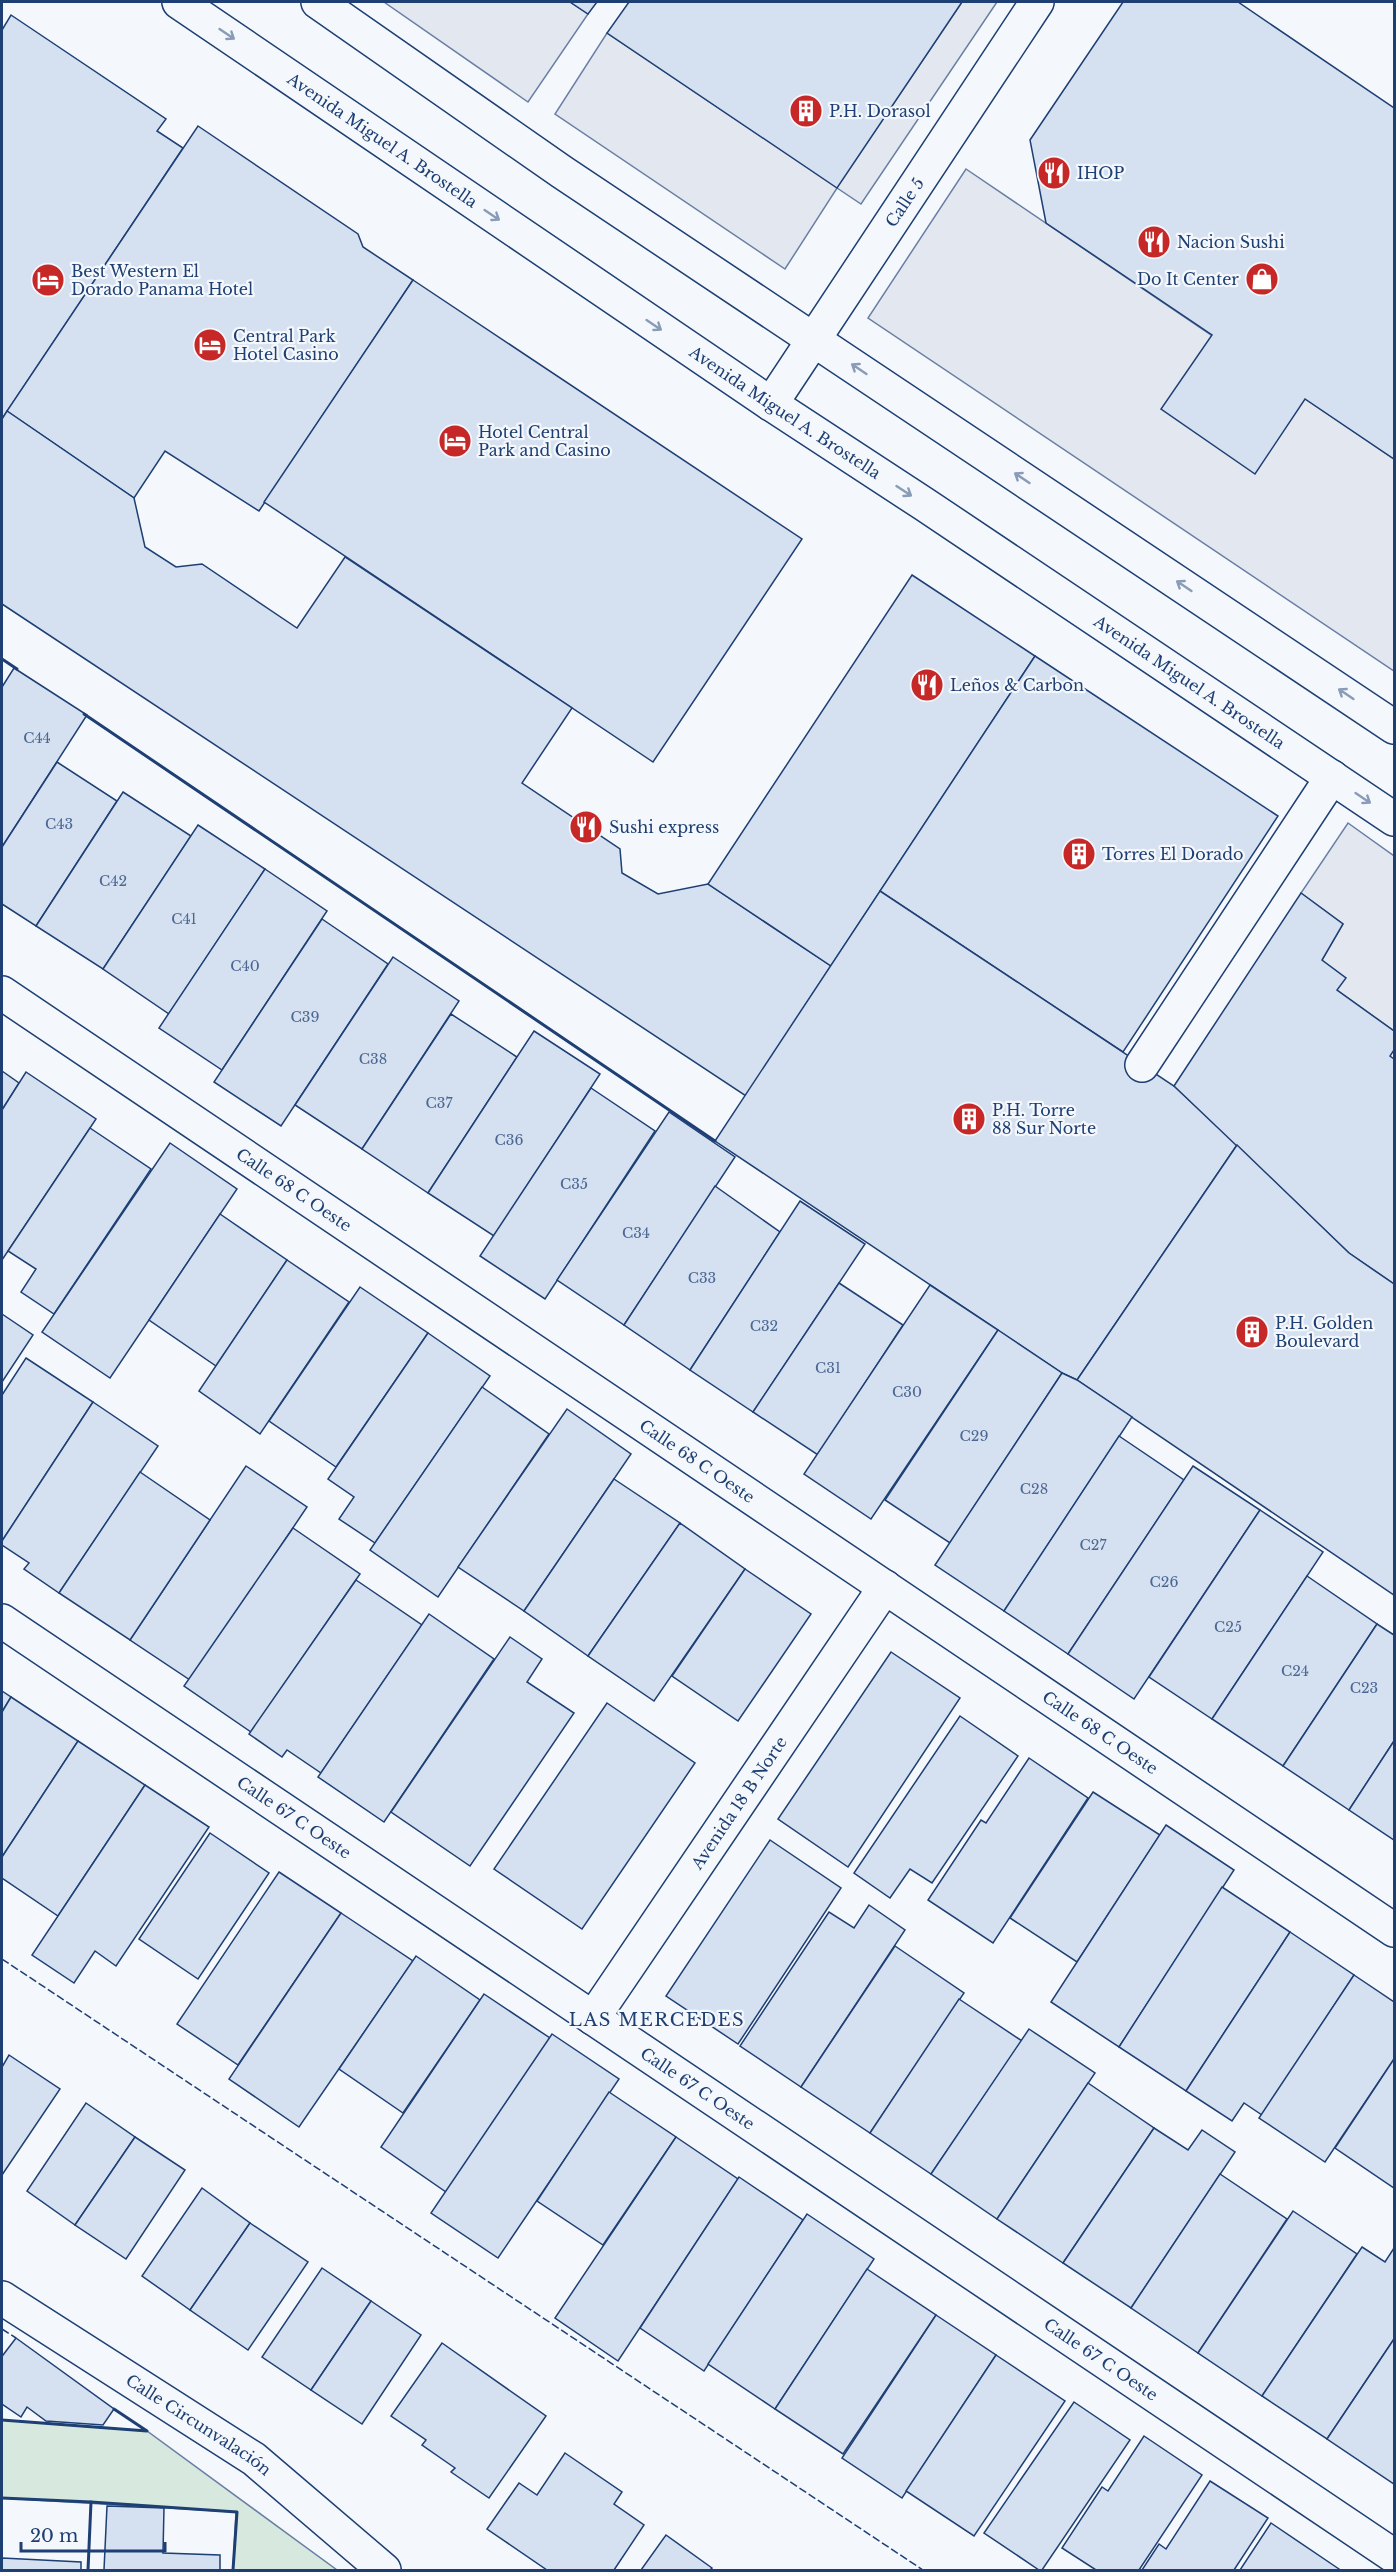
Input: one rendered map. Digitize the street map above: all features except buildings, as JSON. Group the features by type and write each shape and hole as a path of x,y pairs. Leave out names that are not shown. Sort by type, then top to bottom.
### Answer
{"street":[{"name":"Avenida Miguel A. Brostella","path":"179,2 771,404 1395,819"},
{"path":"318,2 562,172 1395,727"},
{"name":"Calle 5","path":"771,404 1037,2"},
{"path":"1142,1065 1332,777"},
{"name":"Calle 68 C Oeste","path":"2,993 1395,1930"},
{"name":"Avenida 18 B Norte","path":"593,2018 885,1587"},
{"name":"Calle 67 C Oeste","path":"2,1621 1395,2556"},
{"name":"Calle Circunvalación","path":"2,2298 254,2459 384,2571"}],"shaded area":[{"path":"384,2 570,2 588,14 528,102"},
{"path":"962,2 997,2 861,204 837,188 785,269 555,114 607,33 837,187"},
{"path":"966,169 1394,459 1394,671 868,318"},
{"path":"1348,823 1394,856 1394,1031 1337,990 1322,960 1343,924 1301,893"},
{"path":"2,2420 147,2431 337,2570 233,2570 236,2512 2,2498"}],"fence":[{"path":"2,1959 923,2570"},
{"path":"2,2329 16,2338"}],"wall":[{"path":"2,659 17,669"},
{"path":"84,714 715,1141"},
{"path":"2,2420 147,2431 114,2409"},
{"path":"2,2498 91,2502 88,2570"},
{"path":"91,2502 237,2512 233,2570"}],"place":[{"name":"P.H. Dorasol","path":"806,111"},
{"name":"IHOP","path":"1054,173"},
{"name":"Nacion Sushi","path":"1154,242"},
{"name":"Do It Center","path":"1262,279"},
{"name":"Best Western El Dorado Panama Hotel","path":"48,280"},
{"name":"Central Park Hotel Casino","path":"210,345"},
{"name":"Hotel Central Park and Casino","path":"455,441"},
{"name":"Leños & Carbon","path":"927,685"},
{"name":"Sushi express","path":"586,827"},
{"name":"Torres El Dorado","path":"1079,854"},
{"name":"P.H. Torre 88 Sur Norte","path":"969,1119"},
{"name":"P.H. Golden Boulevard","path":"1252,1332"}],"district":[{"name":"LAS MERCEDES","path":"657,2020"}]}
